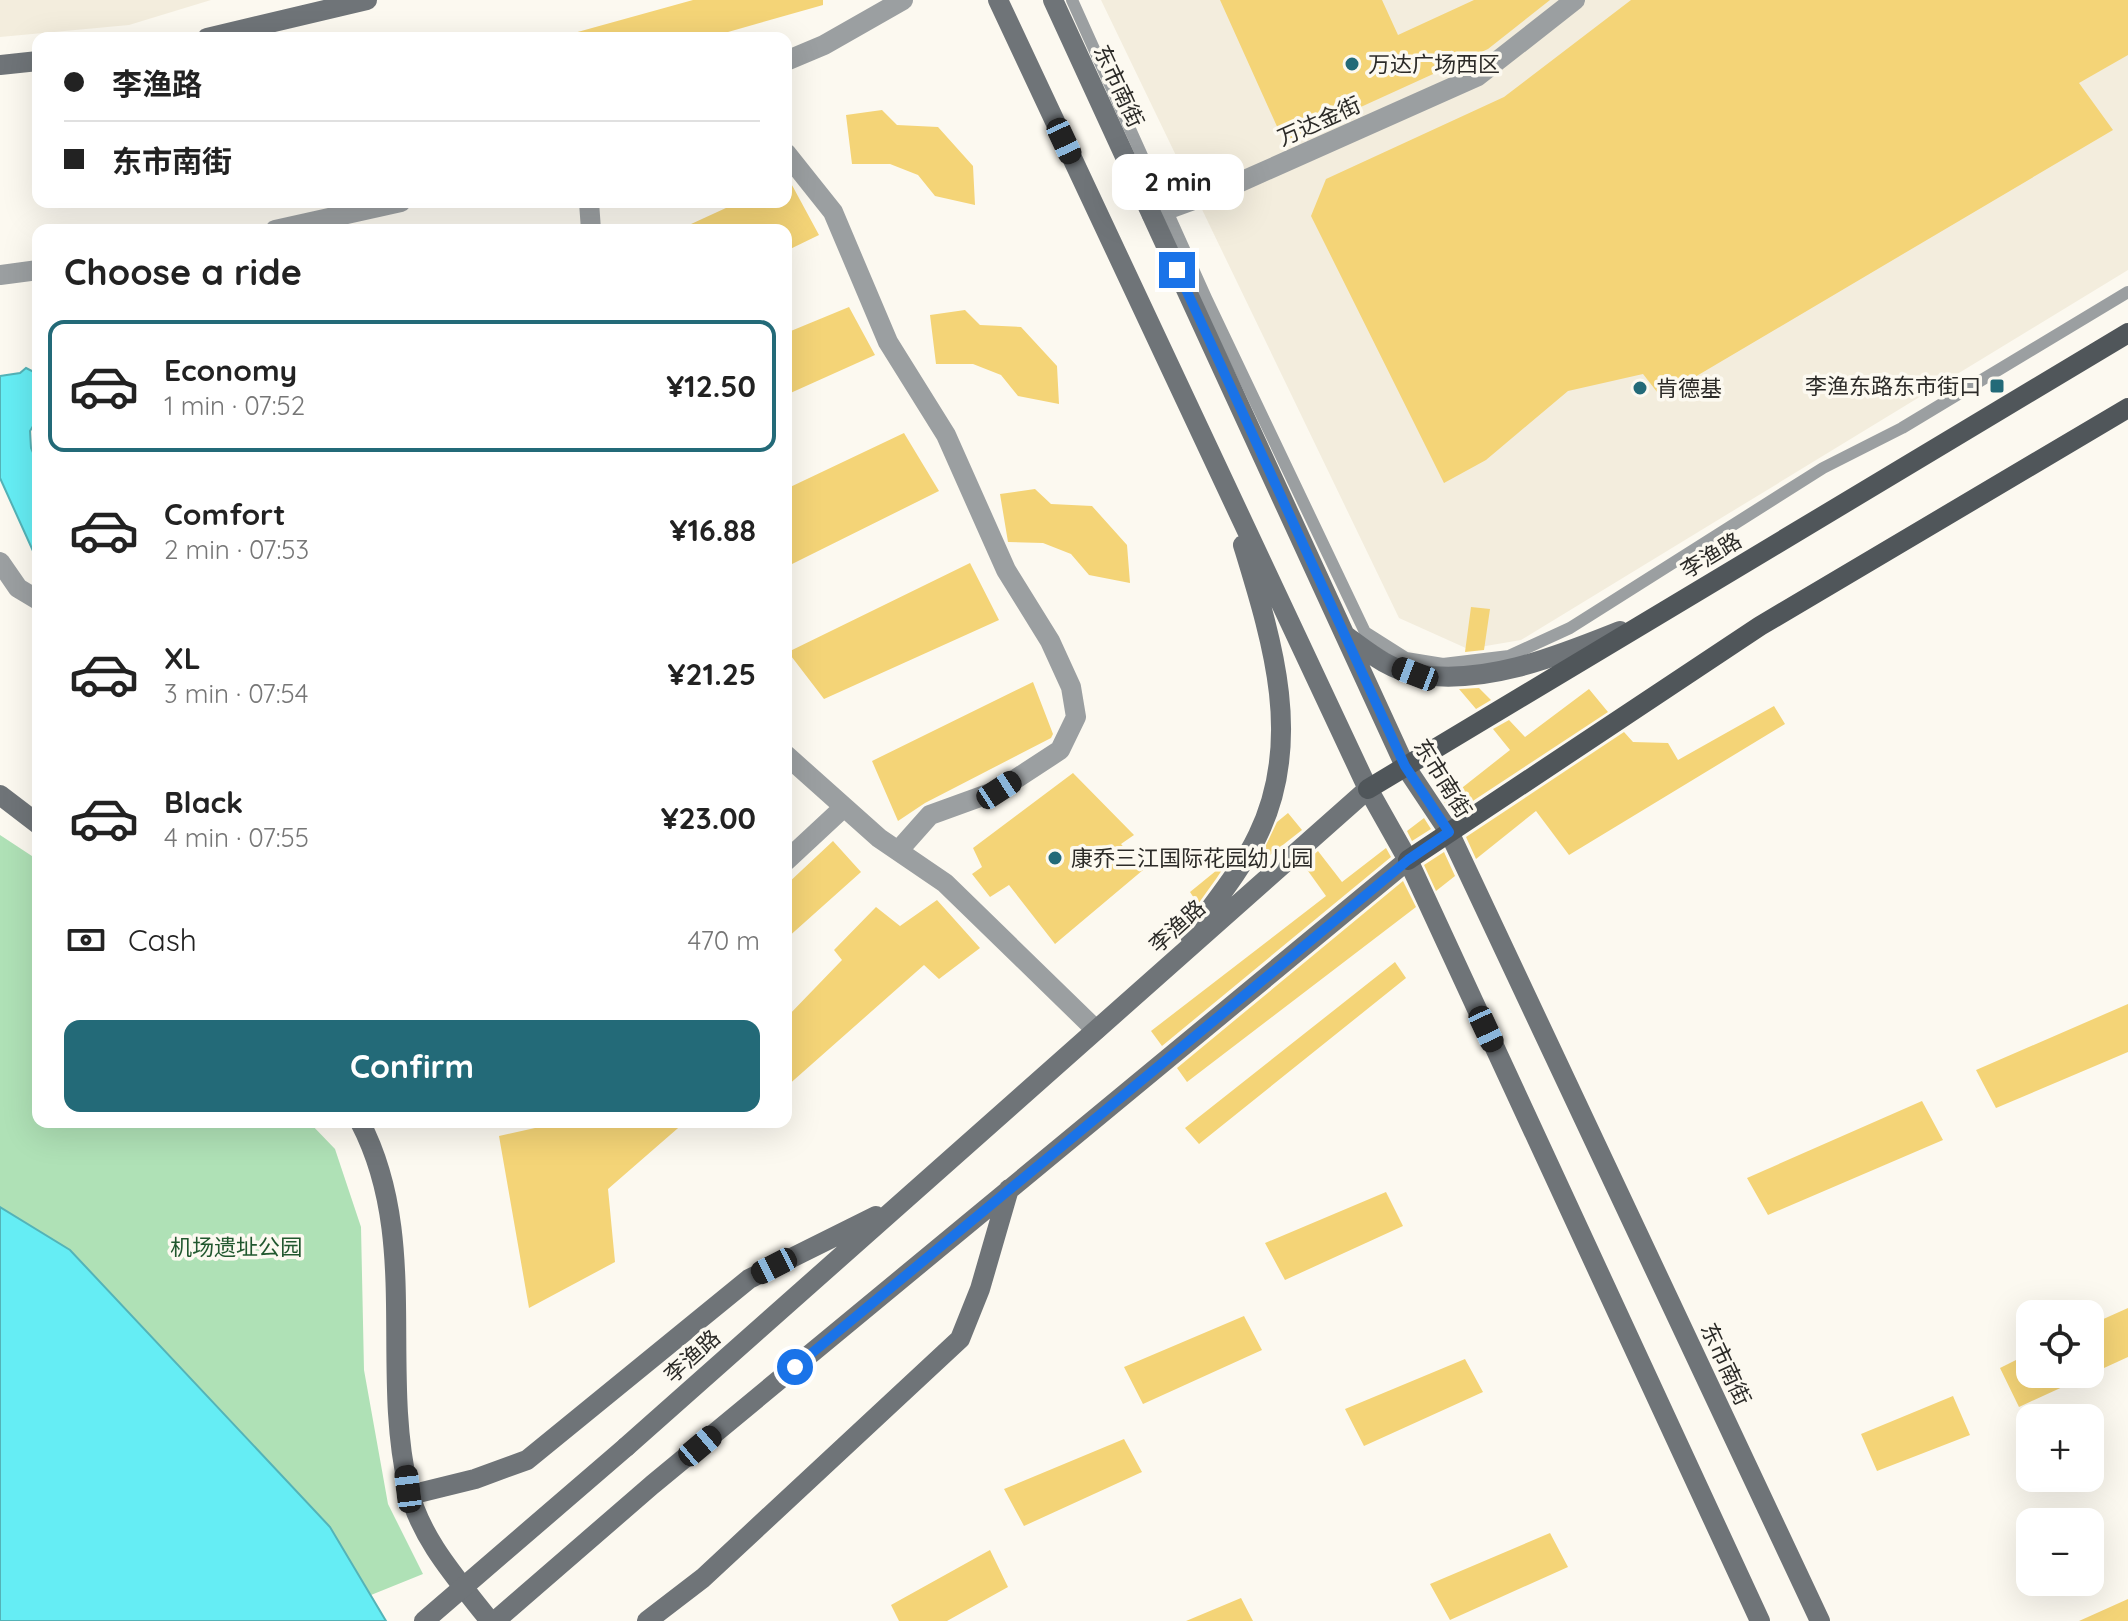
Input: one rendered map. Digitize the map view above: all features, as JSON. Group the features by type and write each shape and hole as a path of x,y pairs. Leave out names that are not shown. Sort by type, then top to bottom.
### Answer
{"main road":[{"path":"232,32 367,0"},
{"path":"998,0 1368,789 1408,860 1760,1621"},
{"name":"东市南街","path":"1053,0 1159,212 1405,766 1449,832 1820,1621"},
{"path":"0,65 32,62"},
{"name":"李渔路","path":"424,1621 626,1447 1368,789 2128,333"},
{"path":"362,1128 385,1186 396,1256 400,1428 410,1495 432,1546 493,1621 652,1485 1408,860 1760,626 2128,408"},
{"path":"1167,967 1258,835 1278,771 1282,696 1266,621 1224,480"},
{"path":"1344,634 1384,663 1415,674 1472,675 1546,660 1646,621"},
{"path":"0,795 32,819"},
{"path":"647,1621 703,1578 960,1339 980,1289 1009,1189"},
{"path":"410,1495 475,1479 527,1460 749,1279 901,1203"}],"street":[{"path":"792,58 824,45 903,0"},
{"name":"万达金街","path":"1159,212 1229,187 1478,76 1575,0"},
{"path":"792,161 833,212 888,342 946,435 1006,570 1050,641 1071,687 1076,717 1060,750 999,790 930,815 898,851"},
{"path":"302,224 374,208"},
{"path":"0,275 32,271"},
{"path":"0,562 18,588 32,596"},
{"path":"792,761 843,808 945,883 1096,1030"},
{"path":"792,855 843,808"}],"lane":[{"path":"1072,0 1159,212 1365,632 1406,658 1443,664 1509,656 1570,628 1823,468 1902,428 2128,292"}],"shaded area":[{"path":"0,0 211,0 129,25 0,37"},
{"path":"1101,0 2128,0 2128,270 1521,640 1468,649 1399,618"}],"green space":[{"name":"机场遗址公园","path":"0,835 32,856 32,1128 315,1128 335,1149 361,1227 364,1370 388,1504 423,1574 371,1595 330,1527 70,1250 0,1207"}],"water":[{"path":"26,368 32,371 32,549 0,478 0,376 20,373"},
{"path":"0,1207 70,1250 330,1527 386,1621 0,1621"}],"building":[{"path":"693,0 823,0 823,5 728,32 578,32"},
{"name":"万达广场西区","path":"1220,0 1382,0 1398,35 1474,0 1550,0 1488,49 1284,142"},
{"path":"1631,0 2128,0 2128,55 2079,83 2113,130 1661,397 1643,374 1568,391 1486,460 1444,483 1311,216 1326,179 1504,97"},
{"path":"882,110 897,125 938,127 973,166 975,205 935,196 918,175 890,164 852,164 846,115"},
{"path":"792,185 819,235 792,248 792,224 691,224 726,208 792,208"},
{"path":"849,307 875,355 792,392 792,331"},
{"path":"965,310 980,325 1021,327 1057,366 1059,404 1018,396 1001,375 973,364 936,364 930,315"},
{"path":"904,433 939,491 792,564 792,486"},
{"path":"1035,489 1051,504 1092,506 1127,545 1130,583 1089,575 1071,554 1043,543 1008,542 1000,494"},
{"path":"970,563 999,620 824,699 792,657 792,650"},
{"path":"1471,607 1490,609 1484,650 1465,652"},
{"path":"1033,682 1053,734 1051,738 925,803 898,821 872,761"},
{"path":"1479,688 1491,700 1476,709 1459,689"},
{"path":"1589,689 1608,712 1453,814 1444,802 1510,750 1493,729 1509,720 1525,737"},
{"path":"1774,706 1785,724 1569,855 1536,811 1476,859 1466,837 1624,732 1633,742 1668,743 1678,760"},
{"name":"康乔三江国际花园幼儿园","path":"1073,773 1134,835 1121,844 1143,870 1055,944 1009,885 990,897 972,874 982,867 973,848"},
{"path":"1288,813 1302,830 1256,866 1277,822"},
{"path":"1424,818 1431,829 1412,841 1407,831"},
{"path":"833,841 861,872 792,934 792,879"},
{"path":"1386,848 1391,857 1162,1046 1151,1031 1326,896 1303,864 1318,851 1342,882"},
{"path":"1444,852 1455,876 1436,891 1424,865"},
{"path":"1228,861 1216,879 1198,904 1190,892"},
{"path":"1403,881 1416,907 1187,1082 1177,1068"},
{"path":"937,900 980,948 939,979 924,965 792,1082 792,1012 842,960 834,950 876,907 900,926"},
{"path":"1395,962 1406,978 1199,1144 1185,1128"},
{"path":"2128,1004 2128,1052 1996,1108 1976,1070"},
{"path":"1922,1101 1943,1140 1768,1215 1747,1178"},
{"path":"535,1128 678,1128 608,1189 615,1262 529,1308 499,1136"},
{"path":"1386,1192 1403,1226 1285,1280 1265,1243"},
{"path":"2128,1308 2128,1357 2104,1368 2104,1319"},
{"path":"1244,1316 1262,1350 1143,1404 1124,1367"},
{"path":"1465,1359 1483,1392 1364,1446 1345,1409"},
{"path":"2016,1360 2016,1388 2060,1388 2026,1404 2018,1404 2000,1368"},
{"path":"1953,1396 1970,1435 1877,1471 1861,1434"},
{"path":"1124,1439 1142,1472 1024,1526 1004,1489"},
{"path":"1550,1533 1568,1567 1450,1620 1430,1584"},
{"path":"990,1550 1008,1587 947,1621 899,1621 891,1605"},
{"path":"1241,1598 1253,1621 1186,1621"},
{"path":"2128,1599 2128,1621 2079,1621"}],"place":[{"name":"万达广场西区","path":"1352,64"},
{"name":"李渔东路东市街口","path":"1997,386"},
{"name":"肯德基","path":"1640,388"},
{"name":"康乔三江国际花园幼儿园","path":"1055,858"}],"route":[{"path":"795,1367 1408,860 1449,832 1405,766 1177,270"}]}
